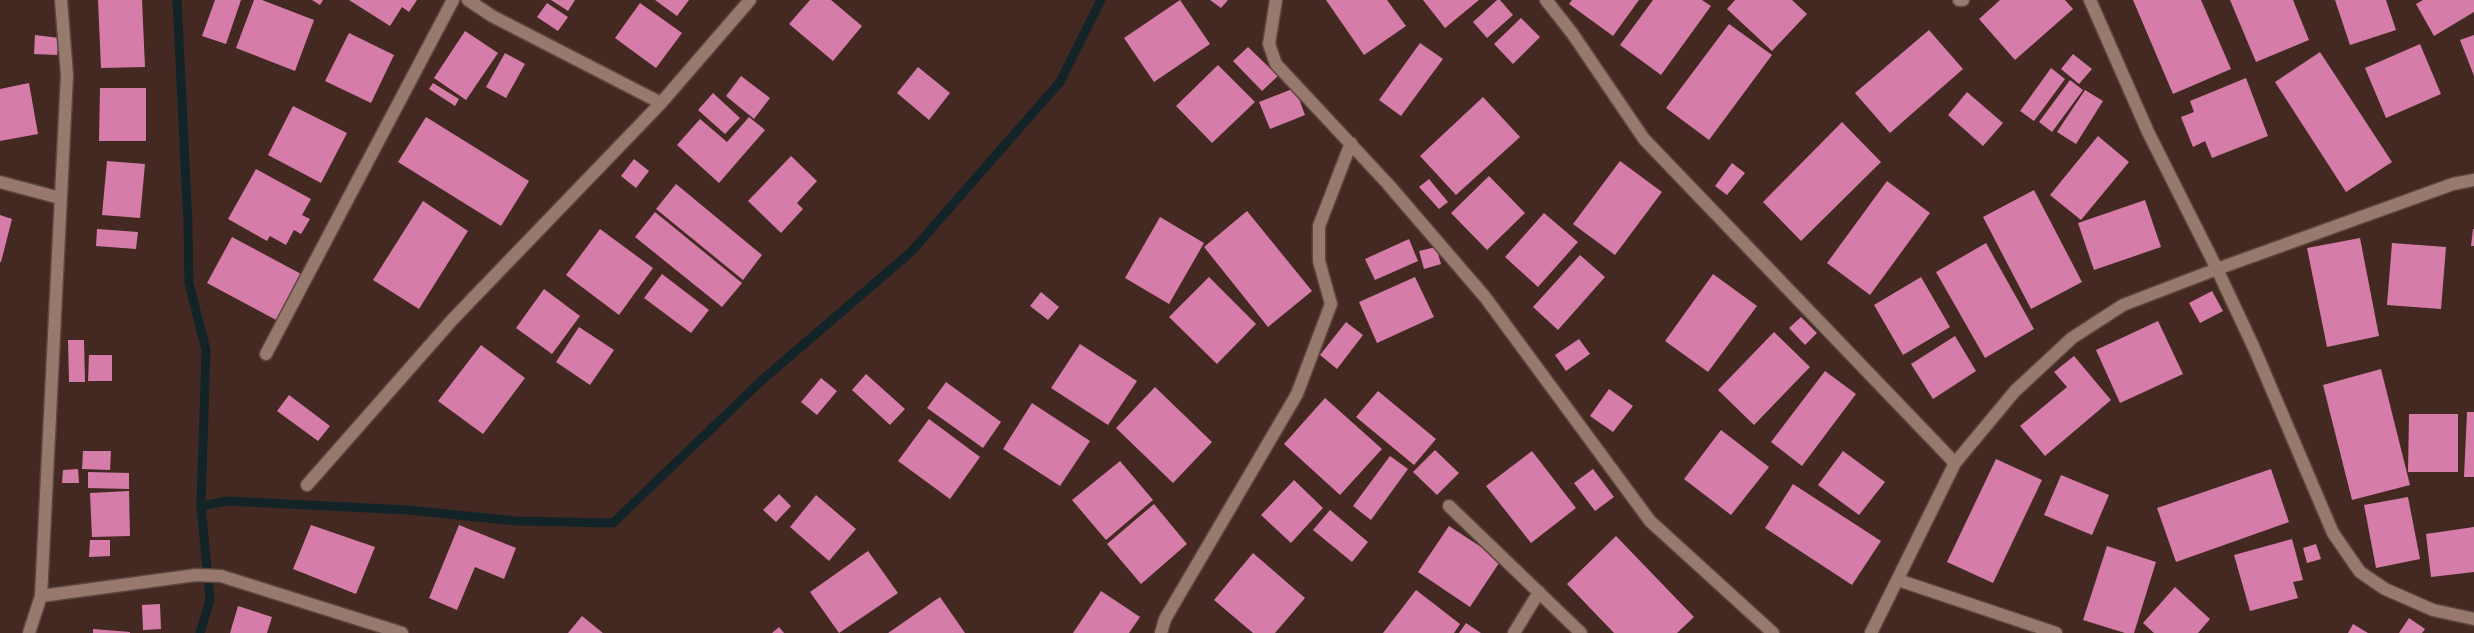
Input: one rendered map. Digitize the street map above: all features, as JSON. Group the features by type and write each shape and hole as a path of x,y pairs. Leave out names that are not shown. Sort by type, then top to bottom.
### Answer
{"street":[{"path":"29,633 41,596 67,75 61,0"},
{"path":"266,354 454,0"},
{"path":"468,0 492,16 661,103"},
{"path":"307,485 453,319 661,103 750,0"},
{"path":"1276,0 1269,44 1276,64 1351,144 1485,297 1650,521 1772,633"},
{"path":"1546,0 1572,33 1644,139 1955,463"},
{"path":"2090,0 2148,132 2217,269 2254,348 2332,532 2360,572 2385,589 2433,610 2474,619"},
{"path":"1160,633 1165,619 1297,394 1331,304 1319,261 1319,226 1351,144"},
{"path":"1871,633 1955,463 2015,391 2072,338 2123,305 2453,184 2474,180"},
{"path":"0,182 60,198"},
{"path":"1449,506 1581,633"},
{"path":"41,596 196,575 221,576 402,633"},
{"path":"1898,580 2056,633"},
{"path":"1514,633 1539,592"}],"building":[{"path":"98,0 142,0 145,67 101,68"},
{"path":"215,0 241,0 226,44 202,36"},
{"path":"254,0 262,0 314,20 295,71 236,48"},
{"path":"312,0 323,0 320,5"},
{"path":"349,0 417,0 409,12 402,7 390,26"},
{"path":"551,0 575,0 568,11"},
{"path":"655,0 689,0 677,16"},
{"path":"810,0 831,0 862,26 833,61 789,24"},
{"path":"1180,0 1210,44 1154,82 1124,38"},
{"path":"1210,0 1228,0 1221,8"},
{"path":"1326,0 1387,0 1406,26 1364,55"},
{"path":"1423,0 1479,0 1445,28"},
{"path":"1497,0 1500,0 1513,15 1487,38 1473,22"},
{"path":"1572,0 1639,0 1613,36 1569,4"},
{"path":"1653,0 1702,0 1711,6 1661,75 1620,45"},
{"path":"1735,0 1792,0 1807,14 1772,51 1727,9"},
{"path":"2000,0 2065,0 2073,9 2015,60 1979,19"},
{"path":"2133,0 2201,0 2231,69 2173,94"},
{"path":"2230,0 2293,0 2309,40 2256,62"},
{"path":"2335,0 2386,0 2396,30 2350,45"},
{"path":"2423,0 2474,0 2474,12 2434,36 2416,4"},
{"path":"547,3 568,17 558,31 537,17"},
{"path":"640,3 682,33 656,68 615,38"},
{"path":"1521,18 1540,37 1513,64 1494,44"},
{"path":"1729,24 1772,55 1709,140 1666,108"},
{"path":"1929,30 1963,69 1890,133 1855,93"},
{"path":"465,31 498,53 466,100 434,78"},
{"path":"349,33 394,55 371,103 325,81"},
{"path":"35,35 59,38 57,55 34,54"},
{"path":"2474,35 2474,76 2460,40"},
{"path":"1420,43 1443,59 1401,116 1379,100"},
{"path":"2420,44 2441,94 2386,118 2365,68"},
{"path":"1248,47 1278,76 1262,91 1233,61"},
{"path":"2320,52 2392,162 2346,192 2275,82"},
{"path":"505,53 525,64 506,98 486,87"},
{"path":"2073,54 2092,69 2079,84 2061,69"},
{"path":"1218,65 1255,102 1212,143 1176,106"},
{"path":"918,67 950,93 929,120 897,93"},
{"path":"2051,68 2065,79 2034,121 2020,111"},
{"path":"741,76 770,98 754,119 726,96"},
{"path":"2246,78 2268,136 2212,158 2205,141 2193,147 2181,117 2194,112 2190,101"},
{"path":"2070,80 2083,90 2052,132 2039,122"},
{"path":"29,83 38,134 0,141 0,89"},
{"path":"433,83 459,99 455,106 429,89"},
{"path":"100,88 146,88 146,141 99,141"},
{"path":"1295,88 1305,115 1270,129 1259,102"},
{"path":"2085,90 2103,101 2076,144 2057,132"},
{"path":"1967,92 2003,123 1983,146 1948,115"},
{"path":"713,93 740,118 725,134 698,110"},
{"path":"1483,97 1520,137 1456,195 1420,156"},
{"path":"293,106 347,133 321,183 268,155"},
{"path":"426,117 529,181 501,226 398,162"},
{"path":"749,117 765,130 719,183 677,145 700,119 727,142"},
{"path":"1842,122 1881,162 1801,241 1763,202"},
{"path":"2098,136 2129,162 2081,220 2050,195"},
{"path":"791,156 817,181 797,203 803,209 781,233 748,201"},
{"path":"634,159 649,171 636,188 621,176"},
{"path":"107,161 145,164 140,218 102,215"},
{"path":"1620,161 1662,192 1615,255 1573,224"},
{"path":"1732,163 1745,173 1727,195 1715,186"},
{"path":"256,169 311,199 302,215 310,219 301,234 294,230 286,245 270,236 267,241 228,219"},
{"path":"1489,176 1525,213 1487,250 1451,213"},
{"path":"1429,179 1448,202 1439,209 1419,187"},
{"path":"1887,181 1930,213 1870,295 1827,263"},
{"path":"676,184 762,255 743,280 656,209"},
{"path":"2034,190 2082,282 2031,309 1983,217"},
{"path":"2145,200 2161,247 2094,270 2078,223"},
{"path":"423,201 468,231 419,309 373,280"},
{"path":"1247,211 1312,291 1268,327 1204,247"},
{"path":"655,212 742,283 722,307 635,237"},
{"path":"1544,213 1578,242 1538,287 1505,257"},
{"path":"0,215 12,219 1,262 0,262"},
{"path":"1160,217 1204,243 1169,304 1125,278"},
{"path":"97,229 138,232 136,249 96,246"},
{"path":"600,229 653,268 619,315 566,275"},
{"path":"2473,229 2474,246 2471,246"},
{"path":"232,237 303,275 278,321 207,283"},
{"path":"2360,238 2379,336 2327,347 2307,248"},
{"path":"1409,239 1418,261 1375,280 1365,259"},
{"path":"1986,243 2034,329 1985,358 1936,272"},
{"path":"2392,243 2446,247 2441,309 2387,305"},
{"path":"1436,247 1441,264 1424,269 1419,251"},
{"path":"1580,255 1605,277 1558,330 1533,307"},
{"path":"662,274 709,310 691,333 644,298"},
{"path":"1713,274 1757,306 1708,372 1665,341"},
{"path":"1209,277 1256,324 1217,364 1169,317"},
{"path":"1415,277 1434,317 1377,343 1359,302"},
{"path":"1921,277 1950,327 1903,355 1874,305"},
{"path":"544,289 580,316 552,354 516,328"},
{"path":"2212,291 2223,311 2200,323 2189,303"},
{"path":"1041,292 1059,307 1048,320 1030,306"},
{"path":"1801,317 1817,333 1805,345 1789,328"},
{"path":"2158,321 2183,374 2120,403 2096,350"},
{"path":"1346,322 1363,335 1337,369 1320,355"},
{"path":"579,327 614,350 590,385 556,362"},
{"path":"1774,332 1810,367 1754,425 1718,390"},
{"path":"1955,336 1976,371 1933,399 1911,364"},
{"path":"1579,339 1590,354 1566,371 1555,355"},
{"path":"68,340 84,340 85,382 69,382"},
{"path":"1080,344 1137,381 1108,425 1051,388"},
{"path":"481,345 525,378 483,434 438,401"},
{"path":"89,355 112,355 112,381 88,381"},
{"path":"2074,356 2111,400 2045,456 2020,426 2067,387 2054,372"},
{"path":"2381,369 2410,485 2352,500 2323,385"},
{"path":"1825,371 1856,394 1802,466 1771,442"},
{"path":"866,374 905,409 890,425 852,390"},
{"path":"821,378 837,391 817,415 801,402"},
{"path":"946,382 1001,422 983,448 927,408"},
{"path":"1155,387 1212,442 1173,483 1116,428"},
{"path":"1609,389 1633,406 1613,432 1590,416"},
{"path":"1378,391 1436,439 1414,465 1356,417"},
{"path":"289,395 330,426 318,441 277,411"},
{"path":"1325,398 1382,449 1340,495 1284,444"},
{"path":"1032,403 1090,441 1060,486 1003,449"},
{"path":"2467,412 2474,412 2474,477 2464,477"},
{"path":"2409,414 2458,414 2458,472 2408,472"},
{"path":"929,419 980,457 950,499 898,461"},
{"path":"1721,430 1769,467 1731,515 1684,479"},
{"path":"1435,450 1459,473 1437,495 1413,472"},
{"path":"83,451 111,451 110,470 82,469"},
{"path":"1532,451 1576,508 1531,543 1486,486"},
{"path":"1843,451 1885,482 1859,515 1818,485"},
{"path":"1390,456 1408,469 1371,520 1353,506"},
{"path":"1996,459 2042,480 1993,583 1947,562"},
{"path":"1120,461 1153,500 1106,540 1072,500"},
{"path":"78,469 79,483 62,483 63,470"},
{"path":"1593,469 1614,497 1595,511 1574,483"},
{"path":"2271,469 2289,522 2176,562 2157,508"},
{"path":"88,472 129,473 129,489 88,488"},
{"path":"2061,475 2109,495 2092,535 2044,515"},
{"path":"1294,480 1323,508 1291,543 1261,515"},
{"path":"1793,484 1881,541 1852,585 1765,528"},
{"path":"129,491 130,536 92,537 90,493"},
{"path":"779,494 791,506 776,522 763,510"},
{"path":"816,495 856,529 829,561 790,527"},
{"path":"2408,497 2420,559 2376,568 2364,505"},
{"path":"1154,504 1187,544 1141,584 1107,544"},
{"path":"1330,510 1368,542 1352,562 1313,530"},
{"path":"311,525 375,547 356,594 293,569"},
{"path":"459,525 516,548 504,579 475,567 457,610 429,598"},
{"path":"1449,526 1501,560 1470,607 1418,572"},
{"path":"2474,527 2474,572 2431,577 2426,534"},
{"path":"1616,536 1694,617 1677,633 1614,633 1567,584"},
{"path":"2292,539 2303,580 2293,582 2298,598 2250,611 2234,555"},
{"path":"90,540 110,540 110,556 89,557"},
{"path":"2316,544 2321,559 2307,563 2303,548"},
{"path":"2107,546 2156,562 2134,633 2125,633 2083,620"},
{"path":"868,551 898,593 839,633 810,592"},
{"path":"1253,553 1305,598 1275,633 1253,633 1214,600"},
{"path":"2175,587 2210,619 2198,633 2154,633 2143,623"},
{"path":"1416,590 1460,624 1454,633 1383,633"},
{"path":"1101,591 1140,617 1129,633 1073,633"},
{"path":"940,597 965,633 888,633"},
{"path":"160,604 161,629 143,630 142,605"},
{"path":"238,606 272,617 267,633 230,633"},
{"path":"582,616 603,633 568,633"},
{"path":"2409,618 2425,629 2422,633 2399,633"},
{"path":"1466,623 1481,633 1459,633"},
{"path":"2353,624 2368,633 2348,633"},
{"path":"779,627 784,633 772,633"},
{"path":"93,629 130,632 130,633 93,633"}],"waterway":[{"path":"177,0 188,224 189,283 206,350 201,506 210,600 200,633"},
{"path":"201,506 227,501 408,510 516,521 613,523 761,381 911,252 1060,82 1101,0"}]}
